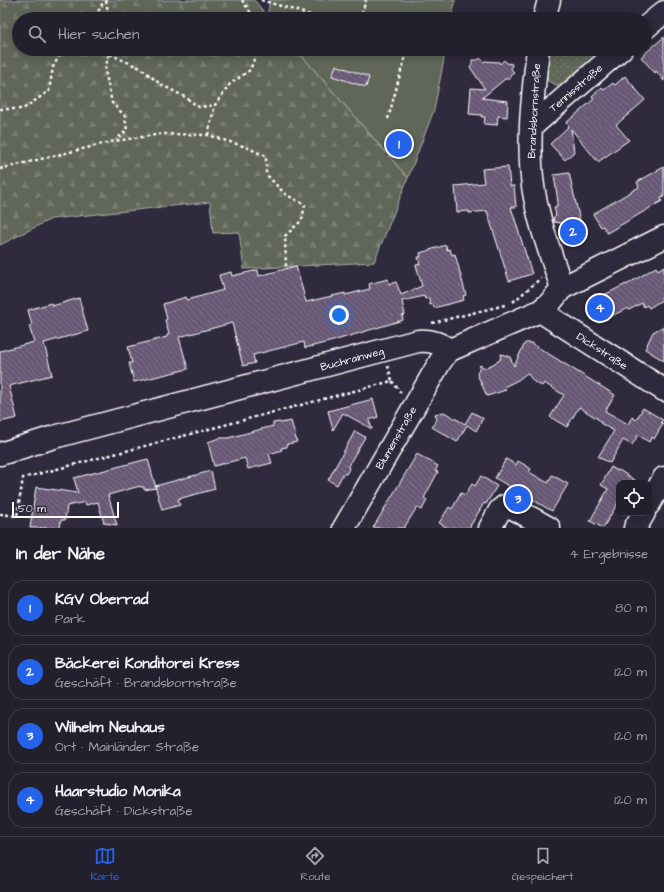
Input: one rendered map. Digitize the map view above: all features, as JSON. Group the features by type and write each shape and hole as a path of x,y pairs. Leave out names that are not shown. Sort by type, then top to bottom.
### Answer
{"street":[{"path":"545,12 548,0"},
{"path":"652,22 664,12"},
{"name":"Brandsbornstraße","path":"537,56 531,127 531,162 535,197 562,288"},
{"name":"Tennisstraße","path":"531,127 613,56"},
{"path":"450,350 540,311 550,303 562,288 664,237"},
{"name":"Dickstraße","path":"540,311 664,390"},
{"name":"Buchrainweg","path":"0,464 8,451 132,416 425,340 437,342 450,350"},
{"name":"Blumenstraße","path":"344,528 440,362 450,350"},
{"path":"652,499 664,478"},
{"path":"490,528 500,510 505,506 513,508 549,528"},
{"path":"635,528 642,516"}],"path":[{"path":"96,12 100,8 102,0"},
{"path":"106,0 108,12"},
{"path":"242,0 250,12"},
{"path":"261,0 301,12"},
{"path":"362,12 366,0"},
{"path":"0,109 23,109 49,91 53,67 59,56"},
{"path":"108,56 105,70 112,103 125,116 127,130 115,141"},
{"path":"115,56 142,69 160,84 185,96 199,107 215,105"},
{"path":"208,135 215,105 230,84 250,70 255,56"},
{"path":"388,119 405,56"},
{"path":"0,169 115,141 162,134 208,135 246,147 266,156 266,174 285,194 305,205 302,220 285,236 286,267"},
{"path":"0,514 17,516 23,478 392,381 384,351"}],"green space":[{"path":"0,0 254,0 264,12 12,12 12,56 302,56 408,178 374,262 244,269 239,232 213,233 210,202 51,219 0,245"},
{"path":"270,0 455,0 453,12 268,12"},
{"path":"302,56 445,56 434,110 408,178"},
{"path":"547,56 597,56 565,83 556,85 548,81 545,68"}],"building":[{"path":"664,37 664,81 641,57 652,56 652,47"},
{"path":"480,58 484,62 499,62 500,64 504,60 507,63 512,64 511,69 514,72 511,74 510,79 505,79 482,98 508,101 507,117 498,116 497,125 484,124 485,117 481,117 482,115 469,114 471,88 485,89 470,67 472,65 472,60 478,60"},
{"path":"336,65 369,77 366,87 332,76"},
{"path":"625,76 645,100 616,125 629,140 598,162 571,129 574,152 565,160 550,144 569,126 566,123 594,99 592,96 602,87 604,90 613,83 615,85"},
{"path":"508,167 510,186 514,186 516,207 511,207 532,274 509,281 487,211 469,213 469,211 457,212 455,186 484,183 482,169"},
{"path":"664,167 664,197 661,198 662,201 607,233 603,226 601,227 593,214 639,187 637,182"},
{"path":"569,173 584,238 567,242 564,228 563,229 561,223 554,222 553,218 556,215 554,207 557,206 558,202 554,175"},
{"path":"446,245 447,250 450,249 452,255 455,254 466,295 463,296 464,300 434,308 433,304 430,305 429,298 425,299 424,296 402,301 405,315 402,316 403,320 305,348 304,342 253,355 255,363 243,366 232,323 179,337 188,369 134,382 129,363 132,363 128,347 167,337 169,334 163,304 186,297 187,300 223,290 219,275 231,272 232,276 258,270 259,276 296,266 306,302 370,289 369,284 388,279 389,284 396,282 401,295 422,286 416,265 420,264 418,257 421,257 420,253"},
{"path":"664,266 664,295 661,297 662,300 649,308 647,305 644,307 642,303 597,323 595,319 592,320 587,309 590,307 588,303 626,285 656,267 658,270"},
{"path":"79,298 88,331 44,343 52,375 9,386 17,418 0,422 0,351 34,342 29,326 32,325 28,310 51,303 52,306"},
{"path":"664,326 664,361 645,349 653,332"},
{"path":"525,343 531,343 615,395 605,411 628,424 632,417 636,420 643,408 663,420 661,422 663,424 654,439 652,437 649,442 638,435 632,445 623,440 610,463 598,457 614,431 600,423 601,421 579,407 567,427 550,417 564,395 544,383 542,386 534,382 527,373 518,380 504,387 506,390 487,396 477,374 480,365 485,368 493,364 500,360 501,354 510,357 514,366"},
{"path":"373,399 378,417 369,420 372,429 343,413 333,430 328,411"},
{"path":"444,412 465,424 472,412 483,418 476,431 467,425 457,442 432,427 437,419 435,414"},
{"path":"291,421 297,442 287,444 287,447 281,448 282,450 269,454 272,463 248,469 245,458 214,466 208,442 219,438 228,438 273,426 273,423"},
{"path":"355,431 365,437 348,466 349,469 346,474 343,474 337,485 328,480"},
{"path":"417,454 438,466 435,471 438,472 424,498 427,500 422,510 417,507 404,528 373,528"},
{"path":"148,459 156,488 144,490 144,487 140,486 108,495 117,525 104,523 98,502 86,505 85,502 67,506 65,520 61,520 60,528 30,528 36,487 78,493 74,478"},
{"path":"506,459 516,465 518,461 525,465 531,469 529,472 548,483 552,475 568,484 552,511 495,478"},
{"path":"611,467 618,471 619,470 634,480 616,480 616,506 603,528 590,521 608,489 601,485"},
{"path":"211,471 215,489 178,499 180,505 162,510 155,486"},
{"path":"481,476 497,486 486,504 484,503 469,528 448,528 439,523 449,507 452,509 461,493 465,495 472,484 475,486"}],"place":[{"name":"KGV Oberrad","path":"399,144"},
{"name":"Bäckerei Konditorei Kress","path":"573,232"},
{"name":"Haarstudio Monika","path":"600,308"},
{"name":"Wilhelm Neuhaus","path":"518,499"}]}
